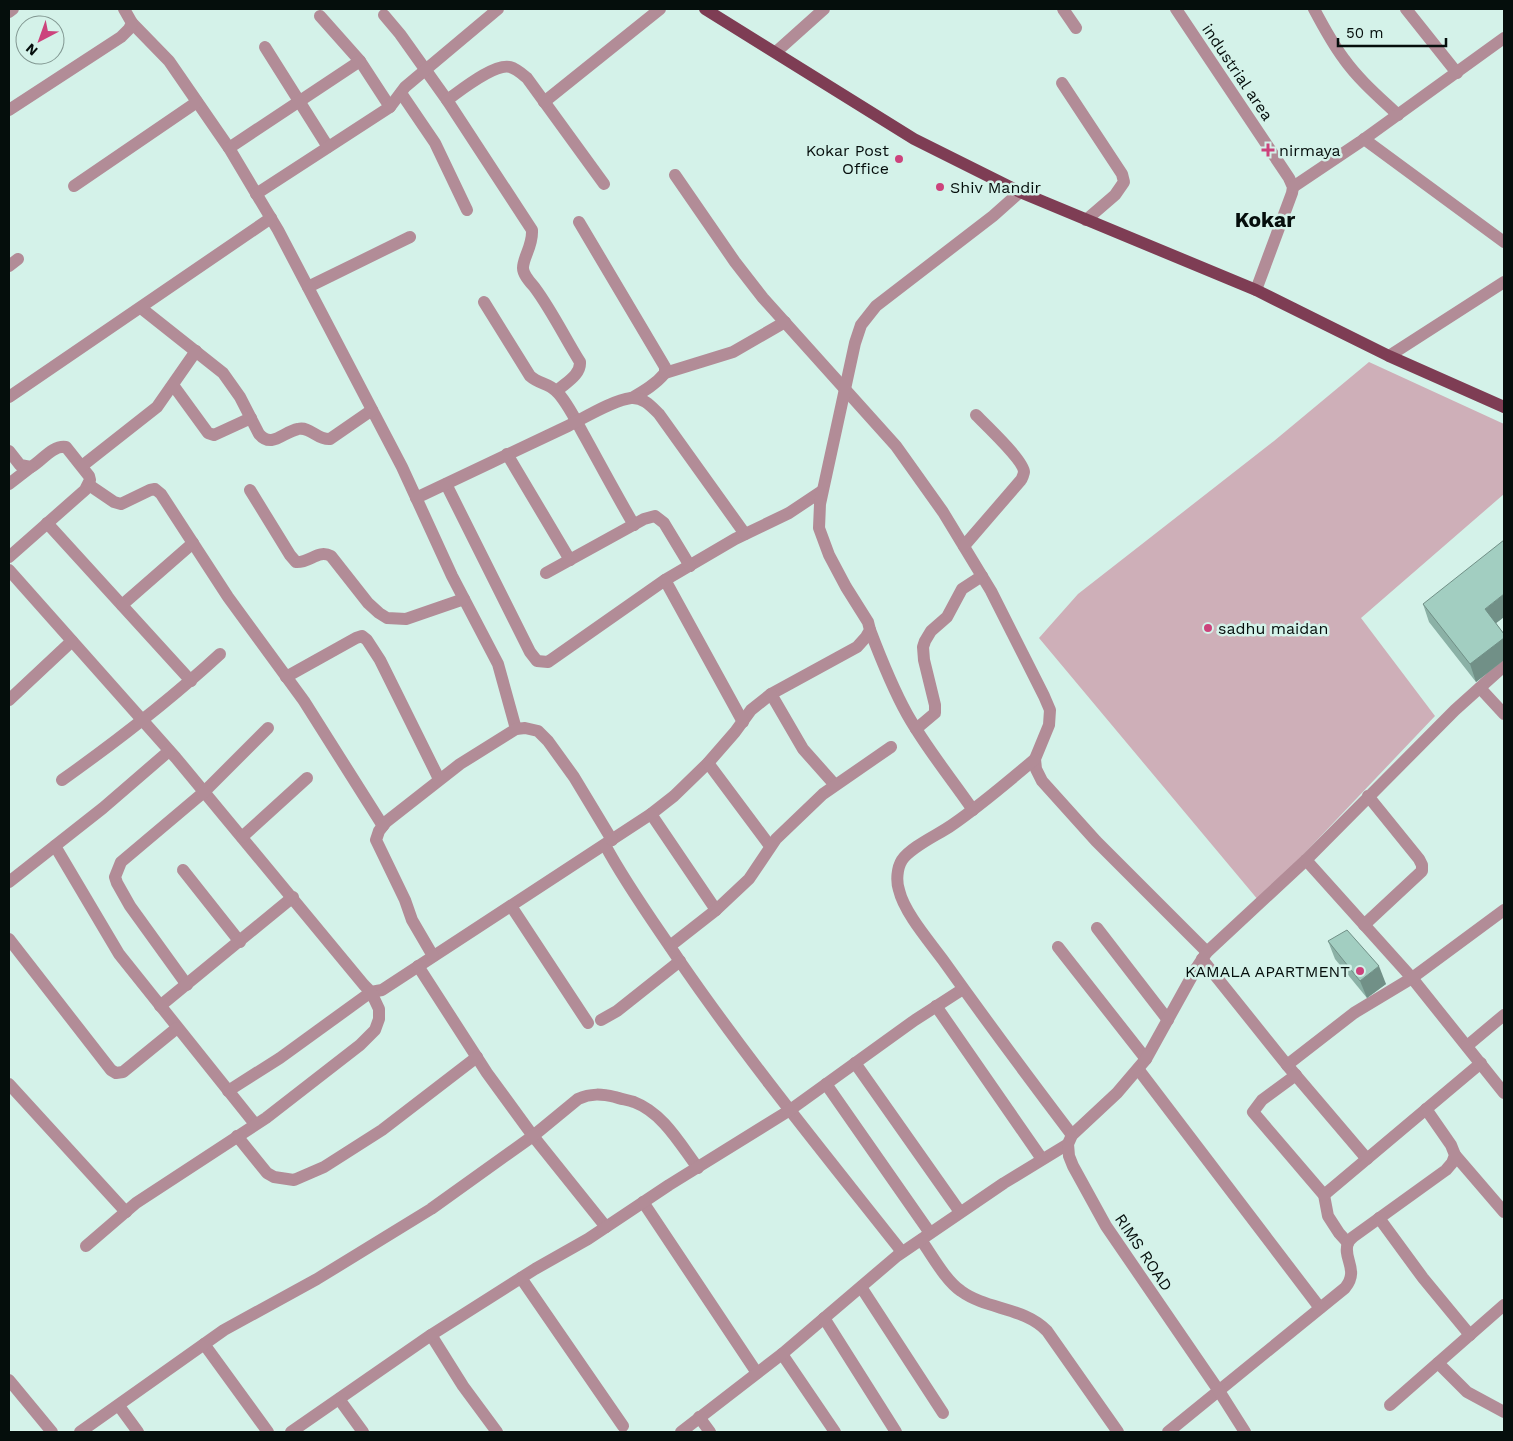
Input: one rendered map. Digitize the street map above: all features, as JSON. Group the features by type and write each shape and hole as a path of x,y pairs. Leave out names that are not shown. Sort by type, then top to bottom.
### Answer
{"main road":[{"path":"711,10 914,140 1020,192 1256,290 1389,356 1504,407"}],"street":[{"path":"9,12 13,9"},
{"path":"124,9 132,23 169,61 228,148 271,218 372,410 498,664 516,730"},
{"path":"256,194 390,107 405,87 498,9"},
{"path":"544,102 660,9"},
{"path":"776,52 824,9"},
{"path":"1063,9 1076,28"},
{"name":"industrial area","path":"1176,9 1289,178 1293,187"},
{"path":"1314,9 1328,37 1344,59 1366,85 1398,115"},
{"path":"1406,9 1457,72"},
{"path":"384,15 400,34 447,100 532,230 530,247 522,267 524,273 538,292 580,362 580,368 577,372 556,391"},
{"path":"320,16 360,61 390,107"},
{"path":"9,110 121,37 132,23"},
{"path":"1256,290 1293,187 1398,115 1504,38"},
{"path":"266,47 328,147"},
{"path":"228,148 360,61"},
{"path":"447,100 484,76 502,67 517,70 527,78 604,184"},
{"path":"1062,83 1122,174 1124,182 1115,195 1086,220"},
{"path":"401,93 435,143 467,210"},
{"path":"74,186 197,102"},
{"path":"1364,139 1504,242"},
{"path":"675,175 735,262 844,390 896,446 943,512 964,546 982,576 1036,679 1050,710 1049,725 1035,759 1036,769 1052,794 1204,955 1287,1065 1366,1159"},
{"path":"973,810 916,729 888,678 868,622 829,555 819,528 820,504 854,343 861,326 876,306 993,216 1020,192"},
{"path":"9,397 271,218"},
{"path":"579,222 661,360 665,373"},
{"path":"308,288 410,237"},
{"path":"1389,356 1504,282"},
{"path":"484,302 530,376 536,382 550,386 556,391 576,422 634,525"},
{"path":"141,308 224,373 236,390 259,434 268,441 298,428 307,429 324,439 335,436 372,410"},
{"path":"416,498 576,422 632,398 654,384 665,373 733,352 785,322"},
{"path":"82,466 157,407 196,351"},
{"path":"173,385 208,433 214,435 251,418"},
{"path":"632,398 642,399 650,404 659,414 744,534"},
{"path":"964,546 1022,480 1024,473 1022,465 976,415"},
{"path":"9,484 38,463 54,448 60,446 66,447 71,451 90,480 88,485 9,557"},
{"path":"9,451 20,464 31,467"},
{"path":"507,454 570,560"},
{"path":"446,484 530,652 537,661 548,662 665,580 744,534 789,514 822,491"},
{"path":"88,485 114,502 121,504 150,490 155,489 161,494 228,597 304,701 383,826"},
{"path":"250,490 296,562 302,563 325,553 331,556 378,614 387,618 406,619 464,598"},
{"path":"546,573 644,519 655,516 664,523 690,566"},
{"path":"47,523 192,680"},
{"path":"122,605 193,543"},
{"path":"9,570 169,751 293,897 371,992 379,1009 379,1019 375,1030 360,1045 255,1124 172,1178 126,1212 86,1246"},
{"path":"916,729 935,713 935,705 924,660 923,647 925,641 931,631 947,617 962,589 982,576"},
{"path":"665,580 742,722"},
{"path":"228,1090 280,1058 371,992 382,990 651,814 674,796 708,762 751,710 772,694 857,647 870,630"},
{"path":"286,677 362,636 368,640 380,660 439,779"},
{"path":"9,700 72,641"},
{"path":"62,780 142,721 220,654"},
{"path":"681,1432 782,1354 902,1252 1070,1139 1117,1093 1142,1064 1204,955 1306,860 1455,710 1504,666"},
{"path":"1480,688 1504,714"},
{"path":"772,694 803,749 835,786"},
{"path":"187,985 130,906 115,877 121,862 204,792 268,728"},
{"path":"434,956 412,920 405,900 380,851 376,840 379,830 439,779 460,764 516,730 525,728 538,731 548,741 574,777 608,843 621,875 680,961 790,1110 902,1252"},
{"path":"670,946 716,910 749,879 776,839 823,794 891,747"},
{"path":"9,882 169,751"},
{"path":"1035,759 973,810 913,850 902,860 897,879 898,889 916,923 1070,1139"},
{"path":"708,762 770,846"},
{"path":"242,837 307,778"},
{"path":"1364,925 1422,871 1420,859 1368,796"},
{"path":"651,814 716,910"},
{"path":"55,846 119,954 255,1124"},
{"path":"1306,860 1412,978 1481,1064 1502,1084"},
{"path":"183,870 240,942"},
{"path":"160,1006 293,897"},
{"path":"511,906 594,1022 617,1011 680,961"},
{"path":"1287,1065 1354,1013 1412,978 1504,910"},
{"path":"1097,928 1168,1020"},
{"path":"9,939 100,1056 116,1073 122,1072 178,1028"},
{"path":"1058,947 1320,1308"},
{"path":"418,966 477,1057 533,1136 606,1227"},
{"path":"291,1432 431,1335 790,1110 936,1006 963,989"},
{"path":"936,1006 1042,1159"},
{"path":"1467,1046 1504,1016"},
{"path":"237,1136 267,1173 274,1177 294,1180 324,1167 382,1130 477,1057"},
{"path":"855,1063 960,1212"},
{"path":"1324,1195 1481,1064"},
{"path":"1296,1075 1262,1100 1253,1112 1324,1195 1328,1216 1339,1234 1348,1243"},
{"path":"9,1084 126,1212"},
{"path":"826,1084 926,1236 950,1282 961,1292 976,1299 1038,1321 1118,1432"},
{"path":"80,1432 224,1330 317,1279 430,1209 533,1136 578,1099 587,1095 601,1094 634,1102 650,1111 662,1120 698,1168"},
{"path":"1426,1110 1451,1145 1455,1155 1504,1212"},
{"name":"RIMS ROAD","path":"1070,1139 1069,1156 1073,1166 1106,1226 1245,1432"},
{"path":"1168,1432 1350,1282 1352,1272 1347,1252 1348,1243 1378,1218 1446,1170 1452,1163 1455,1155"},
{"path":"644,1202 757,1373"},
{"path":"1378,1218 1423,1278 1470,1335"},
{"path":"521,1278 624,1426"},
{"path":"861,1287 943,1413"},
{"path":"1390,1405 1504,1306"},
{"path":"824,1318 896,1432"},
{"path":"431,1335 497,1432"},
{"path":"204,1344 268,1432"},
{"path":"782,1354 835,1432"},
{"path":"1438,1363 1467,1392 1504,1412"},
{"path":"9,1380 52,1432"},
{"path":"339,1399 363,1432"},
{"path":"119,1406 138,1432"},
{"path":"699,1417 710,1432"}],"shaded area":[{"name":"sadhu maidan","path":"1369,362 1504,424 1504,494 1361,618 1435,716 1259,901 1039,638 1078,594 1274,441"}],"building":[{"path":"1504,540 1504,594 1485,609 1504,634 1504,638 1470,664 1423,604"},
{"path":"1347,930 1379,966 1360,981 1328,941"}],"place":[{"name":"nirmaya","path":"1268,150"},
{"name":"Kokar Post Office","path":"899,159"},
{"name":"Shiv Mandir","path":"940,187"},
{"name":"sadhu maidan","path":"1208,628"},
{"name":"KAMALA APARTMENT","path":"1360,971"}],"district":[{"name":"Kokar","path":"1265,220"}]}
